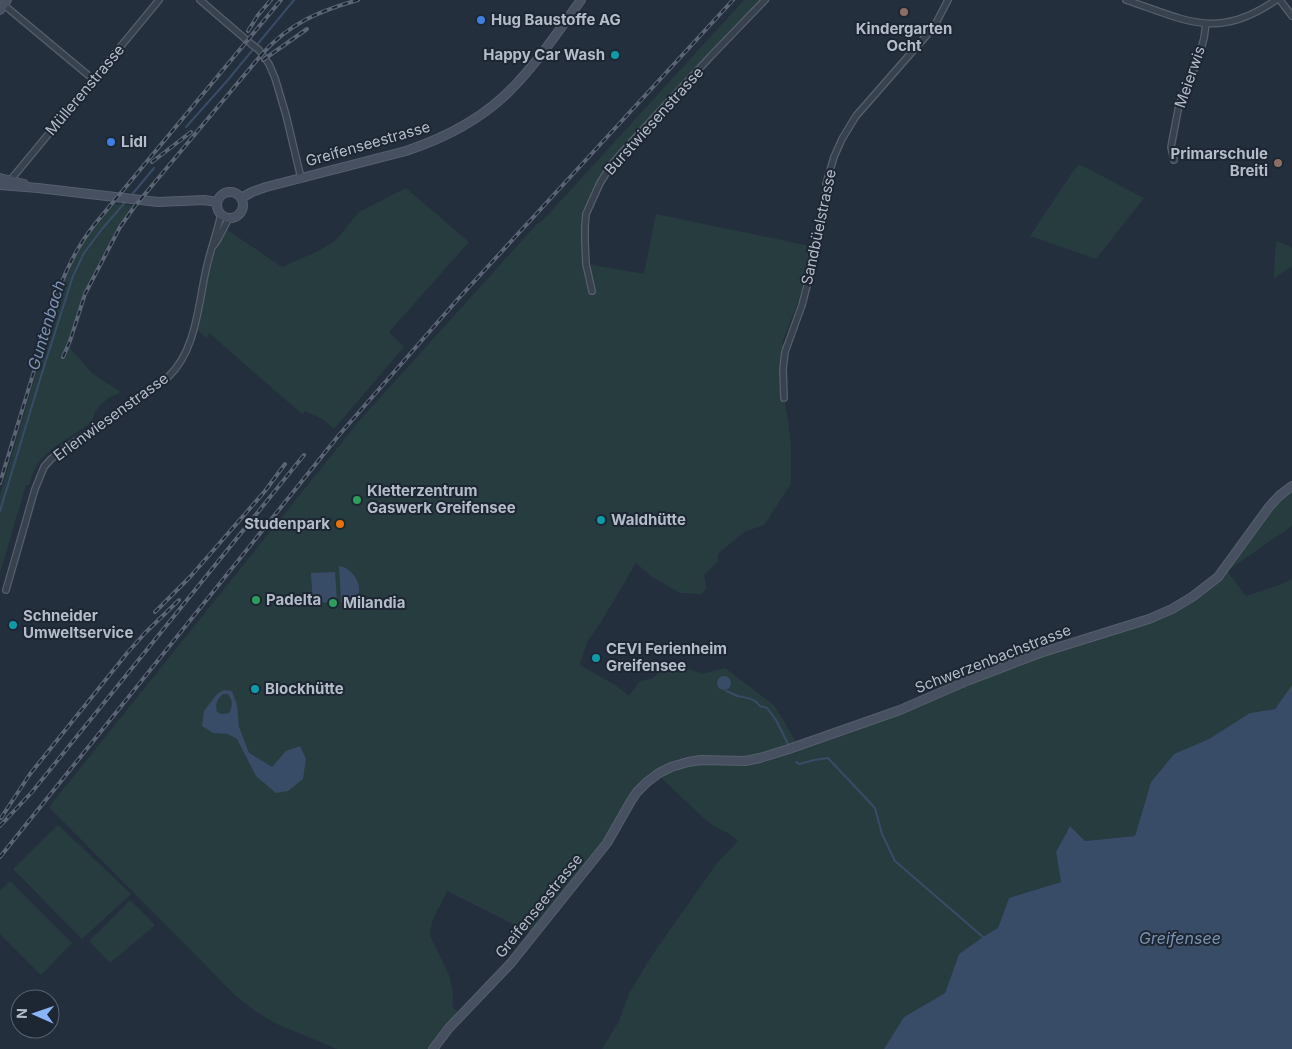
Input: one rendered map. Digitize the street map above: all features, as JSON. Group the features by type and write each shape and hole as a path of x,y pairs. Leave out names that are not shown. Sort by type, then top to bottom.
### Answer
{"street":[{"name":"Müllerenstrasse","path":"12,181 13,177 159,0"},
{"path":"200,0 259,50 269,64 275,78 302,178"},
{"name":"Greifenseestrasse","path":"241,198 258,190 425,145 461,128 509,92 528,71 581,0"},
{"name":"Burstwiesenstrasse","path":"592,292 586,264 586,214 600,183 612,164 628,146 765,0"},
{"name":"Sandbüelstrasse","path":"784,398 783,369 785,352 802,305 809,278 827,187 826,184 834,157 856,116 926,36 936,23 948,0"},
{"path":"1126,0 1176,18 1206,24 1240,19 1278,0 1292,16"},
{"path":"4,5 94,80"},
{"name":"Meierwis","path":"1174,160 1171,147 1179,105 1198,60 1206,24"},
{"path":"0,178 38,188"},
{"path":"0,185 12,181"},
{"path":"0,185 158,202 204,200 218,202"},
{"path":"235,193 241,198 242,207 238,215 229,218 218,211 218,202 222,195 235,193"},
{"name":"Erlenwiesenstrasse","path":"214,245 214,236 221,214"},
{"name":"Erlenwiesenstrasse","path":"6,590 35,489 44,467 51,459 77,440 168,377 176,370 184,357 191,339 206,269 214,245 229,218"},
{"name":"Schwerzenbachstrasse","path":"657,774 671,766 688,762 701,760 745,761 786,750 900,710 969,680 1040,653 1172,610 1218,577 1269,507 1292,486"},
{"name":"Greifenseestrasse","path":"433,1049 449,1028 492,984 534,935 607,843 637,792 657,774"}],"green space":[{"path":"744,0 765,0 612,164 586,214 587,264 644,274 656,214 815,247 809,278 805,277 798,302 782,343 788,345 785,352 784,398 791,445 791,484 764,525 744,532 718,554 718,561 704,575 706,588 701,594 680,593 652,577 636,563 587,642 580,665 615,685 629,696 639,682 653,678 670,662 702,674 725,668 774,705 798,745 993,670 1149,619 1211,583 1289,488 1292,491 1292,526 1227,571 1246,596 1292,579 1292,685 1275,709 1250,713 1209,739 1174,754 1151,782 1135,836 1085,841 1070,826 1056,852 1061,882 1009,898 998,929 959,954 945,993 904,1017 884,1049 602,1049 618,1023 629,994 653,954 717,863 738,841 733,836 709,823 657,774 637,792 607,843 534,935 447,891 432,921 430,936 449,975 453,992 452,1007 462,1015 433,1049 337,1049 279,1025 255,1011 235,995 49,807 359,421 536,225 545,218"},
{"path":"1079,164 1144,198 1096,259 1030,236"},
{"path":"406,188 469,242 389,332 404,347 334,429 324,420 305,411 302,414 209,333 206,338 199,331 197,327 213,257 226,229 282,267 335,241 359,212"},
{"path":"115,204 135,206 120,227 85,294 68,346 92,373 120,392 100,405 95,412 92,422 53,448 40,460 29,485 26,485 0,573 0,495 61,290 69,270 87,237"},
{"path":"1277,241 1292,248 1292,266 1274,278 1275,251"},
{"path":"58,825 131,894 82,939 13,869"},
{"path":"10,881 72,943 41,975 0,934 0,891"},
{"path":"130,900 155,925 110,963 89,941"}],"water":[{"path":"339,566 351,572 358,583 358,595 350,602 341,602"},
{"path":"335,572 337,602 313,603 311,573"},
{"path":"721,676 727,676 731,683 727,690 721,690 717,686 717,680"},
{"name":"Greifensee","path":"1292,685 1292,1049 884,1049 904,1017 945,993 959,954 998,928 1009,898 1061,882 1056,852 1070,826 1085,841 1135,836 1151,782 1174,754 1209,739 1250,713 1275,709"},
{"path":"224,690 232,691 237,705 239,727 249,753 272,767 286,751 300,746 306,759 303,779 288,791 276,793 256,776 237,739 228,734 213,733 202,726 204,711 217,694","holes":["223,694 228,694 232,701 231,708 229,713 221,714 217,712 217,702"]}],"waterway":[{"name":"Guntenbach","path":"186,127 294,0"},
{"name":"Guntenbach","path":"130,197 154,168"},
{"name":"Guntenbach","path":"0,511 73,276 84,253 127,200"},
{"path":"726,691 736,696 753,700 760,706 767,708 776,720 788,744"},
{"path":"796,762 800,764 828,758 875,808 882,834 895,861 983,937"}],"railway":[{"path":"248,31 258,15 271,0"},
{"path":"0,483 59,289 79,247 95,224 281,0"},
{"path":"63,357 85,294 120,227 135,206 273,43 294,26 330,9 358,0"},
{"path":"0,857 339,435 458,299 733,0"},
{"path":"263,60 307,29"},
{"path":"152,162 191,132"},
{"path":"0,826 32,792 304,455"},
{"path":"155,612 190,577 265,491 285,464"},
{"path":"1,818 30,774 128,652 179,600"}],"place":[{"name":"Kindergarten Ocht","path":"904,12"},
{"name":"Hug Baustoffe AG","path":"481,20"},
{"name":"Happy Car Wash","path":"615,55"},
{"name":"Lidl","path":"111,142"},
{"name":"Primarschule Breiti","path":"1278,163"},
{"name":"Kletterzentrum Gaswerk Greifensee","path":"357,500"},
{"name":"Waldhütte","path":"601,520"},
{"name":"Studenpark","path":"340,524"},
{"name":"Padelta","path":"256,600"},
{"name":"Milandia","path":"333,603"},
{"name":"Schneider Umweltservice","path":"13,625"},
{"name":"CEVI Ferienheim Greifensee","path":"596,658"},
{"name":"Blockhütte","path":"255,689"}]}
